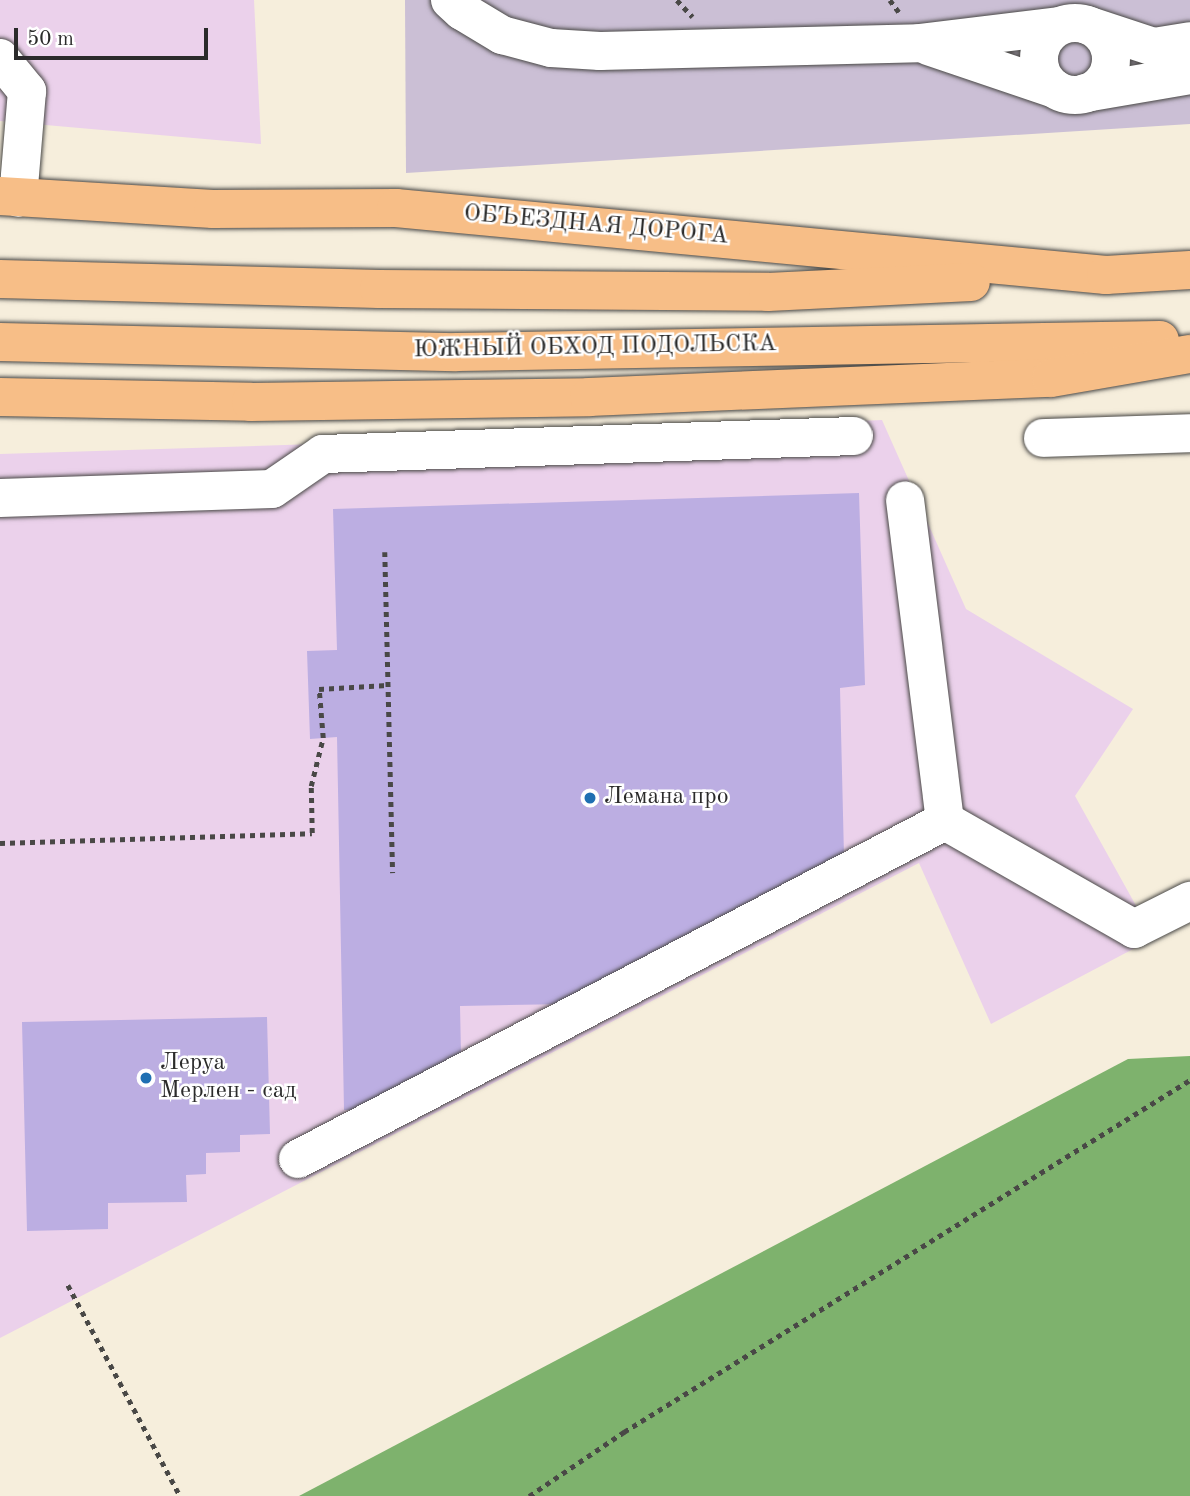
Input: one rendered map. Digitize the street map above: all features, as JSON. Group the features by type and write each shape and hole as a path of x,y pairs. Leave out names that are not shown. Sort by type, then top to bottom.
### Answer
{"main road":[{"name":"ОБЪЕЗДНАЯ ДОРОГА","path":"9,197 213,209 396,208 1106,275 1190,270"},
{"path":"0,279 768,292 1106,275"},
{"name":"ЮЖНЫЙ ОБХОД ПОДОЛЬСКА","path":"0,342 442,352 1190,339"},
{"path":"0,397 251,402 589,397 1051,378 1190,354"}],"lane":[{"path":"450,0 462,11 502,35 551,48 600,51 919,43 1073,25 1099,32 1108,44 1111,59 1108,74 1098,86 1070,91 1044,78 1038,62 1044,41 1073,25 1154,47 1190,41"},
{"path":"919,43 1070,91 1190,75"},
{"path":"0,58 27,91 9,197"},
{"path":"1043,438 1190,433"},
{"path":"0,499 272,489 323,454 854,436"},
{"path":"905,500 945,821"},
{"path":"945,821 1134,929 1190,901"},
{"path":"298,1159 945,821"}],"path":[{"path":"384,552 393,873"},
{"path":"0,843 312,833 311,786 323,738 319,689 387,685"},
{"path":"529,1496 624,1432 1190,1080"},
{"path":"68,1285 180,1496"}],"shaded area":[{"path":"0,0 254,0 261,144 0,121"},
{"path":"405,0 1190,0 1190,124 406,173"},
{"path":"882,420 966,609 1133,709 1075,796 1154,938 991,1024 919,863 0,1338 0,454 347,443"}],"green space":[{"path":"1190,1056 1190,1496 299,1496 1128,1059"}],"building":[{"name":"Лемана про","path":"859,493 865,685 840,688 844,856 569,1004 460,1006 461,1054 361,1110 344,1110 337,737 310,739 307,651 337,650 333,509"},
{"name":"Леруа Мерлен - сад","path":"267,1017 270,1134 240,1135 240,1152 206,1153 206,1174 186,1175 187,1202 108,1203 108,1229 27,1231 22,1022"}],"place":[{"name":"Лемана про","path":"590,798"},
{"name":"Леруа Мерлен - сад","path":"146,1078"}]}
